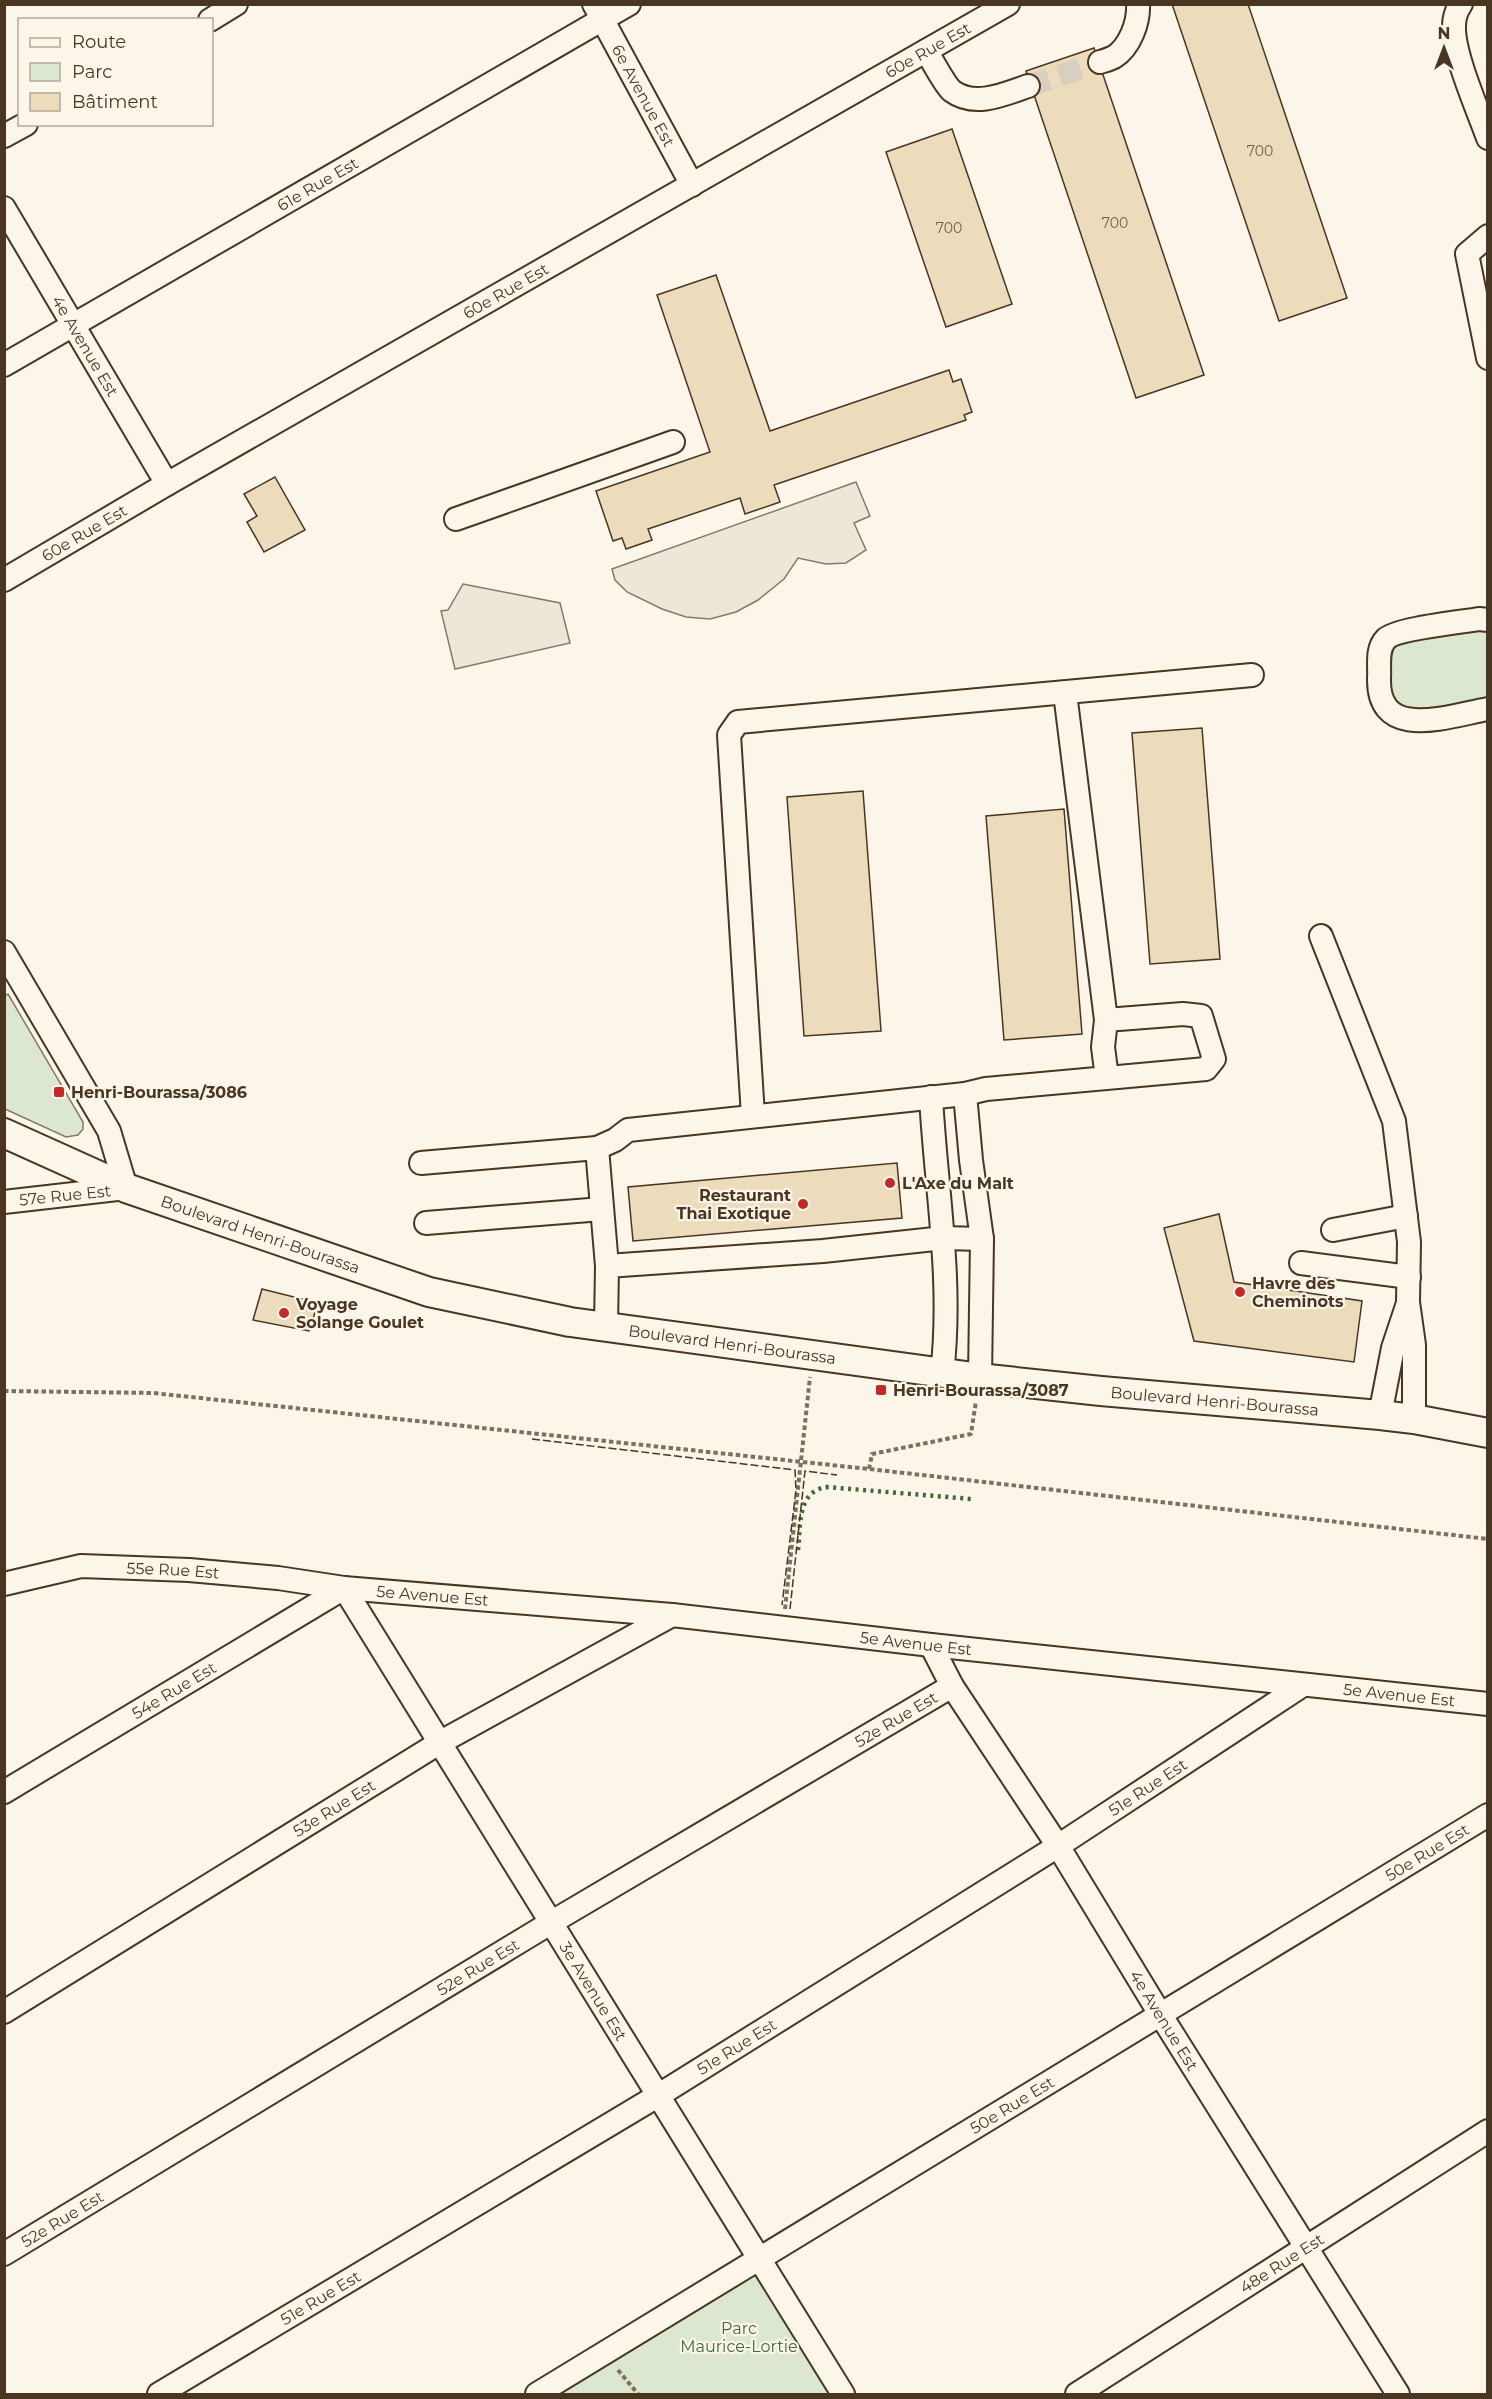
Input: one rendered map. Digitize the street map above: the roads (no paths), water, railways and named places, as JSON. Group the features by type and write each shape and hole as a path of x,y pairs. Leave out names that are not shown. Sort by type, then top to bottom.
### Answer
{"main road":[{"name":"Boulevard Henri-Bourassa","path":"4,1132 126,1188 429,1292 570,1322 942,1374 1101,1391 1380,1415 1488,1433"}],"street":[{"path":"213,18 236,4"},
{"name":"61e Rue Est","path":"4,365 73,327 598,12 629,4"},
{"name":"60e Rue Est","path":"4,579 1008,4"},
{"path":"1100,62 1115,57 1130,40 1139,15 1138,4"},
{"path":"1461,4 1456,11 1453,24 1455,43 1488,138"},
{"name":"6e Avenue Est","path":"598,12 692,185"},
{"path":"926,51 951,90 972,99 991,98 1028,86"},
{"path":"4,136 22,126"},
{"name":"4e Avenue Est","path":"4,208 167,484"},
{"path":"1488,237 1467,254 1488,358"},
{"path":"456,519 673,442"},
{"path":"1488,620 1479,619 1399,633 1386,638 1380,650 1379,694 1386,709 1396,716 1410,720 1429,720 1488,709"},
{"path":"753,1116 729,735 738,722 1252,675"},
{"path":"1065,693 1106,1020 1103,1047 1107,1078"},
{"path":"1321,936 1394,1120 1409,1242 1408,1302 1414,1345 1414,1419"},
{"path":"4,952 109,1131 126,1188"},
{"path":"422,1163 597,1148 615,1140 628,1130 965,1094 986,1089 1206,1069 1214,1059 1201,1016 1183,1014 1106,1020"},
{"path":"965,1094 982,1239 980,1378"},
{"path":"931,1097 935,1166 944,1238 947,1332 942,1374"},
{"path":"597,1148 607,1266 606,1327"},
{"path":"935,1166 971,1160"},
{"name":"57e Rue Est","path":"4,1202 126,1188"},
{"path":"426,1223 602,1209"},
{"path":"1333,1230 1406,1216"},
{"path":"607,1266 823,1251 944,1238 982,1239"},
{"path":"1302,1263 1409,1277"},
{"path":"1380,1415 1393,1348 1408,1302"},
{"name":"55e Rue Est","path":"4,1584 81,1566 189,1570 344,1587"},
{"name":"5e Avenue Est","path":"344,1587 672,1615 1488,1704"},
{"name":"3e Avenue Est","path":"344,1587 659,2095 758,2260 843,2394"},
{"name":"54e Rue Est","path":"4,1792 344,1587"},
{"name":"53e Rue Est","path":"4,2012 439,1743 672,1615"},
{"name":"4e Avenue Est","path":"931,1645 952,1686 1058,1846 1160,2014 1398,2394"},
{"name":"51e Rue Est","path":"159,2394 659,2095 1058,1846 1303,1685"},
{"name":"52e Rue Est","path":"4,2254 552,1922 952,1686"},
{"name":"50e Rue Est","path":"537,2394 1488,1815"},
{"name":"48e Rue Est","path":"1077,2394 1488,2132"}],"tunnel":[{"path":"1028,86 1100,62"}],"place":[{"name":"Henri-Bourassa/3086","path":"59,1092"},
{"name":"L'Axe du Malt","path":"890,1183"},
{"name":"Restaurant Thai Exotique","path":"803,1204"},
{"name":"Havre des Cheminots","path":"1240,1292"},
{"name":"Voyage Solange Goulet","path":"284,1313"},
{"name":"Henri-Bourassa/3087","path":"881,1390"}],"park label":[{"name":"Parc Maurice-Lortie","path":"739,2337"}]}
